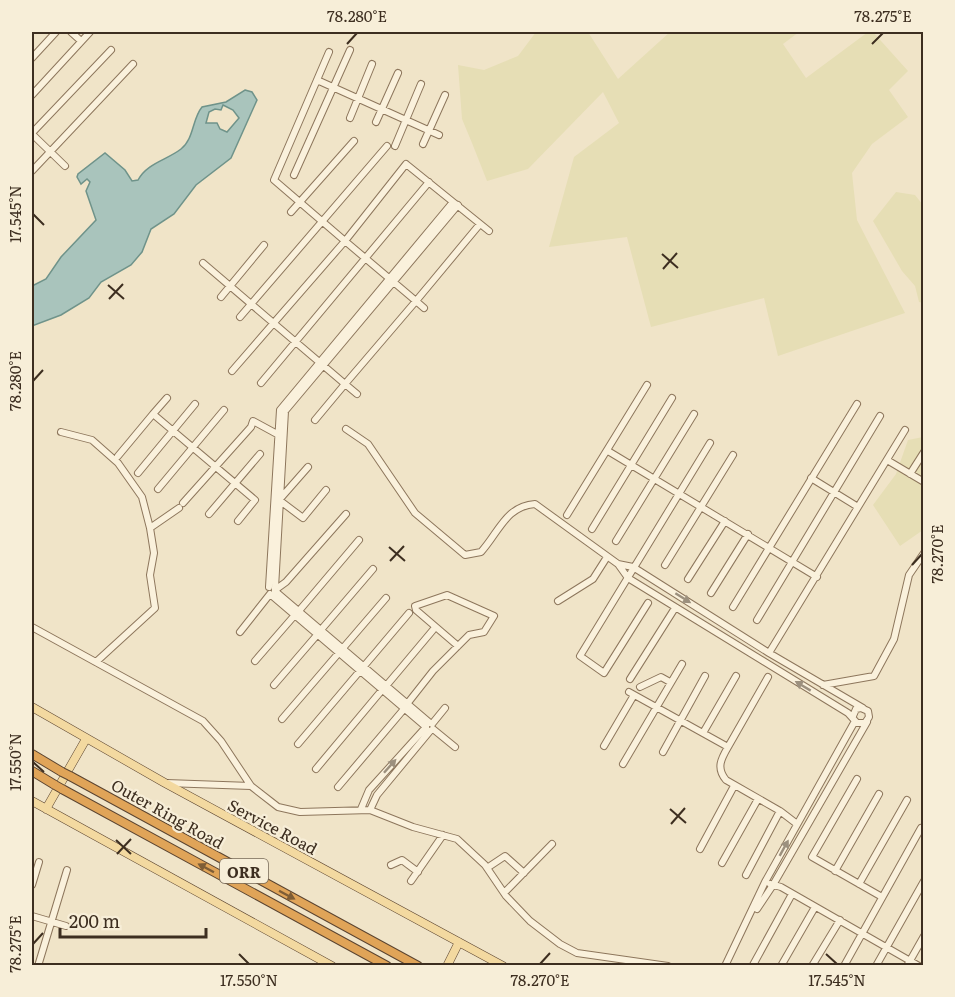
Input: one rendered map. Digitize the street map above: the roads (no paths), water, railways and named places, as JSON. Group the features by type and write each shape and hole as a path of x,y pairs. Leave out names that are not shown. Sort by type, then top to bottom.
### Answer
{"highway":[{"name":"Outer Ring Road","path":"32,754 418,966"},
{"name":"Outer Ring Road","path":"32,771 387,966"}],"main road":[{"name":"Service Road","path":"32,706 165,783 503,966"},
{"path":"46,810 86,739"},
{"path":"32,801 332,966"},
{"path":"447,966 459,942"}],"street":[{"path":"32,58 56,32"},
{"path":"70,32 81,41"},
{"path":"32,95 90,32"},
{"path":"294,175 350,50"},
{"path":"65,166 32,134 111,51"},
{"path":"329,52 274,177 278,185 424,308"},
{"path":"32,171 133,64"},
{"path":"350,117 372,64"},
{"path":"376,122 398,73"},
{"path":"317,80 439,135"},
{"path":"395,146 421,84"},
{"path":"423,144 445,95"},
{"path":"291,212 354,141"},
{"path":"240,317 387,146"},
{"path":"232,371 345,241 406,164 489,231"},
{"path":"261,382 429,182"},
{"path":"454,747 296,614 273,590 279,410 456,204"},
{"path":"315,420 480,224"},
{"path":"221,297 264,245"},
{"path":"203,263 357,394"},
{"path":"273,590 284,413 321,363"},
{"path":"567,515 647,385"},
{"path":"118,456 167,398"},
{"path":"592,529 672,398"},
{"path":"138,473 195,404"},
{"path":"733,607 857,404"},
{"path":"158,489 224,410"},
{"path":"153,414 255,500 238,520"},
{"path":"616,541 694,414"},
{"path":"757,620 880,416"},
{"path":"150,528 181,505 242,434 251,427 253,421 277,434"},
{"path":"346,429 368,444 415,513 465,555 481,552 507,515 522,505 535,504 618,564 633,567 823,686 864,708 869,714 867,722 807,828 750,919"},
{"path":"769,653 905,430"},
{"path":"61,432 92,440 118,463 142,497 154,553 150,575 154,608 96,662"},
{"path":"648,603 604,673 580,656 710,444"},
{"path":"608,451 817,577"},
{"path":"910,474 924,452"},
{"path":"209,514 260,454"},
{"path":"665,565 733,455"},
{"path":"887,460 924,482"},
{"path":"279,500 308,467"},
{"path":"812,478 858,507"},
{"path":"279,500 303,518 326,490"},
{"path":"240,632 273,590 286,582 346,514"},
{"path":"688,579 725,520"},
{"path":"711,593 748,534"},
{"path":"255,661 359,540"},
{"path":"823,686 874,676 894,639 909,575 924,553"},
{"path":"558,601 593,579 607,557"},
{"path":"618,564 627,578 862,724 867,722"},
{"path":"274,685 373,568"},
{"path":"338,787 433,671 472,633 484,632 492,622 493,614 444,595 415,606 416,610 458,646"},
{"path":"282,719 386,598"},
{"path":"630,679 675,608"},
{"path":"692,619 698,608"},
{"path":"298,744 409,613"},
{"path":"32,627 203,721 221,741 251,786 278,807 300,812 370,810 457,838 487,868 504,893 530,921 578,953 668,966"},
{"path":"316,769 433,630"},
{"path":"623,764 682,664"},
{"path":"663,752 705,675"},
{"path":"703,733 736,676"},
{"path":"640,687 661,677 670,682"},
{"path":"768,677 719,762 722,775 734,786 807,828"},
{"path":"604,746 631,693 728,747"},
{"path":"370,810 377,795 445,708"},
{"path":"725,966 750,919 765,882 826,772 854,719 856,710 864,708"},
{"path":"361,809 369,790 430,727"},
{"path":"826,772 835,777"},
{"path":"857,779 812,857 882,897"},
{"path":"165,783 251,786"},
{"path":"700,849 734,786"},
{"path":"835,871 879,794"},
{"path":"722,863 758,799"},
{"path":"859,884 907,800"},
{"path":"746,874 780,811"},
{"path":"844,966 921,828"},
{"path":"411,881 443,835"},
{"path":"504,893 552,844"},
{"path":"487,868 506,856 524,873"},
{"path":"390,865 402,860 418,872"},
{"path":"32,885 39,862"},
{"path":"38,966 67,870"},
{"path":"876,966 924,881"},
{"path":"765,882 840,920 887,947 909,963 920,966"},
{"path":"753,965 792,894"},
{"path":"782,966 815,907"},
{"path":"32,916 66,926"},
{"path":"812,966 840,920"},
{"path":"909,963 924,936"}],"water":[{"path":"245,90 252,92 257,100 231,158 196,185 174,214 151,229 142,252 131,265 101,282 89,298 61,315 32,326 32,286 46,279 61,257 96,220 86,191 90,182 87,179 81,184 77,177 78,174 105,153 125,170 132,181 138,180 147,170 185,145 202,107 226,102","holes":["223,105 233,110 239,118 227,132 220,129 217,123 206,123 209,112 215,109 221,110"]}]}
